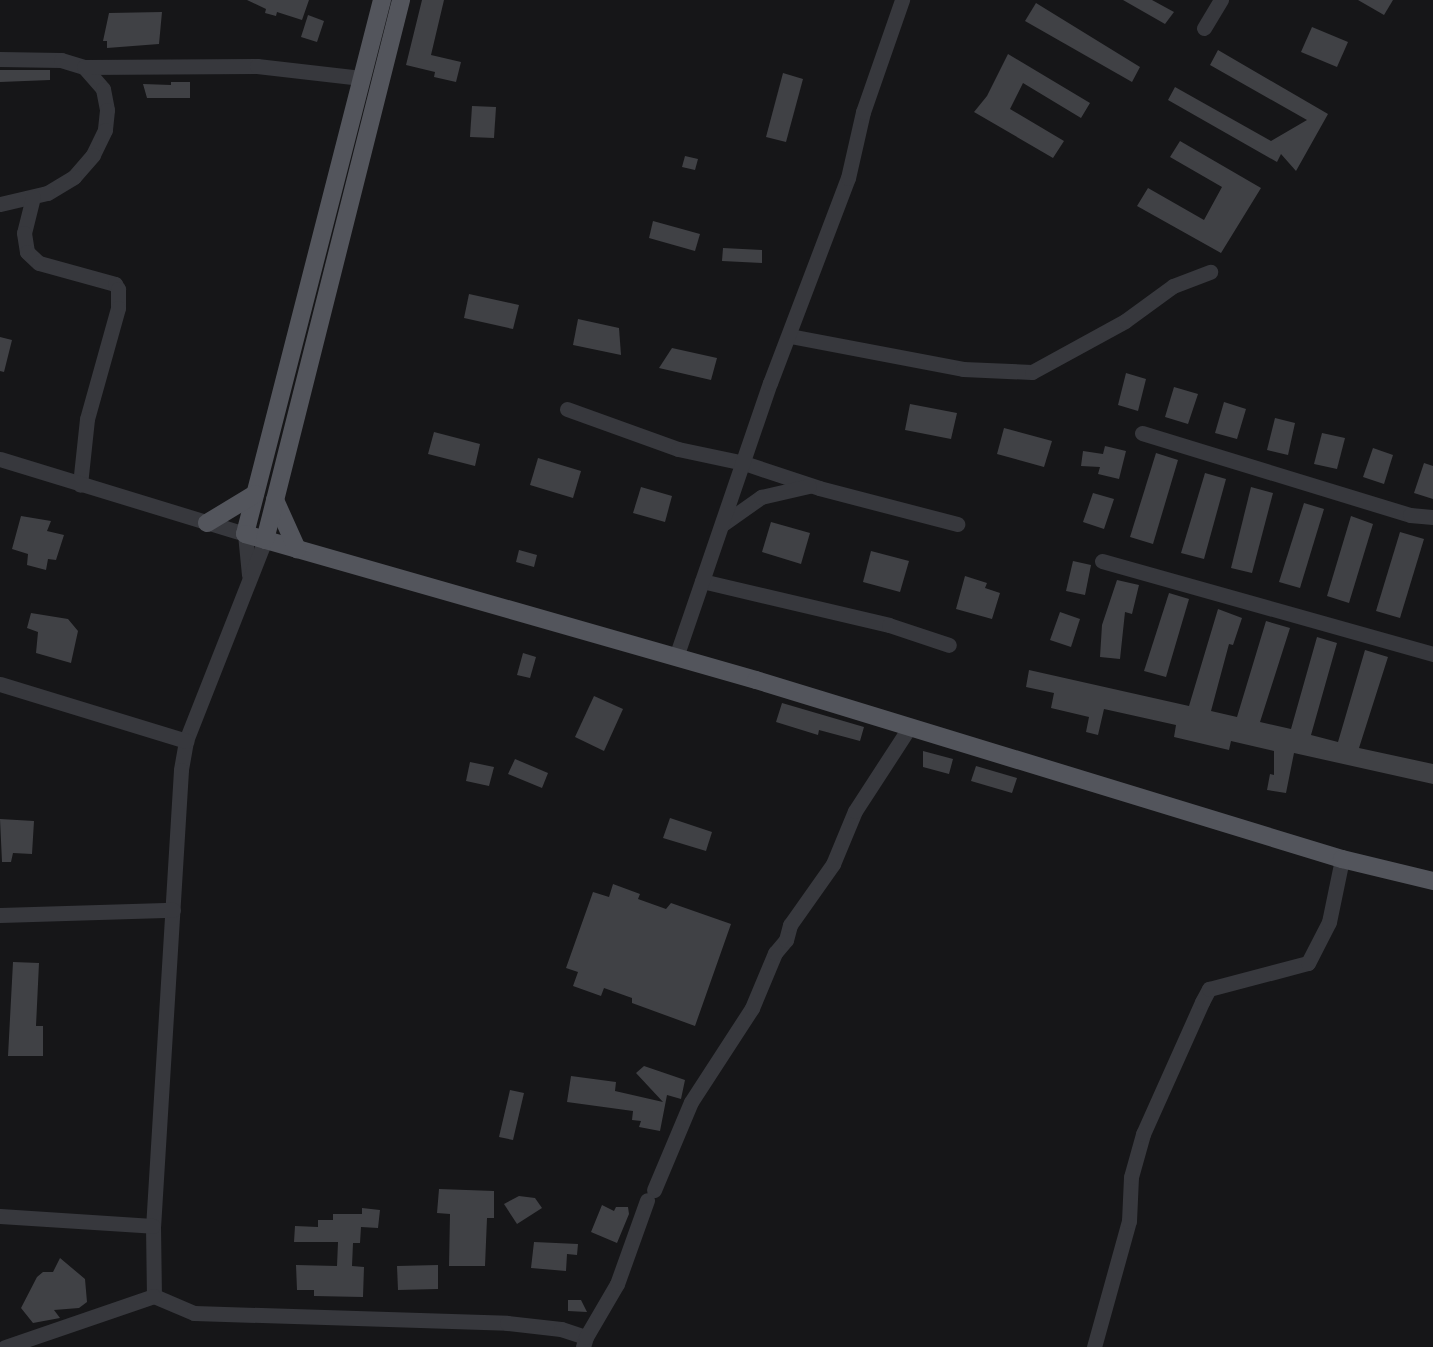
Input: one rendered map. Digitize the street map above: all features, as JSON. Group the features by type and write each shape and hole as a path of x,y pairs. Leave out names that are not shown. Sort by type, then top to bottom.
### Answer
{"main road":[{"path":"265,540 345,182 362,78 382,0"},
{"path":"401,0 345,182 245,534 676,657 1342,859 1433,881"},
{"path":"207,523 255,494"},
{"path":"274,500 297,549"}],"street":[{"path":"676,657 789,336 848,178 863,112 902,0"},
{"path":"1204,28 1221,0"},
{"path":"0,59 61,60 84,67 257,66 362,78"},
{"path":"0,204 33,198 74,177 93,155 105,130 104,89 84,67"},
{"path":"33,198 24,233 27,252 39,263 115,284 118,289 117,308 87,419 80,485"},
{"path":"789,336 963,369 1032,372 1125,321 1173,286 1210,272"},
{"path":"567,409 678,449 744,463 810,485 957,524"},
{"path":"1142,433 1410,515 1433,517"},
{"path":"0,459 245,534 250,578"},
{"path":"723,524 761,497 810,485"},
{"path":"154,1296 153,1226 186,741 265,540"},
{"path":"1102,561 1433,654"},
{"path":"702,581 889,625 949,645"},
{"path":"0,684 186,741"},
{"path":"5,1347 154,1296 194,1313 507,1323 561,1329 585,1342 617,1284 651,1195 691,1102 752,1008 775,953 786,940 789,925 833,864 855,811 909,728"},
{"path":"1094,1347 1130,1221 1131,1177 1143,1134 1202,1002 1209,989 1308,963 1329,922 1342,859"},
{"path":"0,915 173,910"},
{"path":"0,1216 153,1226"}],"building":[{"path":"247,0 309,0 302,20 277,12 276,16 265,13 266,9"},
{"path":"422,0 444,0 431,55 461,62 456,82 434,77 435,72 406,65"},
{"path":"1123,0 1152,0 1174,12 1165,24"},
{"path":"1358,0 1393,0 1384,15"},
{"path":"1036,3 1140,67 1132,82 1025,21"},
{"path":"162,12 159,44 107,48 107,41 103,41 109,13"},
{"path":"308,15 324,21 317,42 301,37"},
{"path":"1312,27 1348,42 1337,67 1301,52"},
{"path":"1218,50 1328,114 1296,171 1281,154 1277,162 1168,100 1175,87 1271,141 1307,120 1210,65"},
{"path":"1008,54 1090,103 1081,118 1023,83 1010,109 1064,141 1053,158 974,112 987,96"},
{"path":"0,70 50,70 50,80 0,82"},
{"path":"783,73 803,79 786,142 766,137"},
{"path":"171,82 190,82 190,98 147,98 143,84 171,85"},
{"path":"472,106 496,107 494,138 470,137"},
{"path":"1180,141 1261,188 1221,253 1137,206 1148,188 1204,220 1222,187 1170,157"},
{"path":"685,156 698,159 695,170 682,167"},
{"path":"653,221 700,234 695,251 649,238"},
{"path":"723,248 762,250 762,263 722,261"},
{"path":"469,294 519,305 513,329 464,318"},
{"path":"578,319 619,328 621,355 573,345"},
{"path":"0,337 12,340 4,372 0,371"},
{"path":"672,348 717,358 711,380 659,368"},
{"path":"1126,373 1146,379 1138,411 1118,405"},
{"path":"1174,387 1198,394 1188,424 1165,417"},
{"path":"1224,402 1246,409 1237,439 1215,433"},
{"path":"910,404 957,413 951,439 905,430"},
{"path":"1275,418 1295,423 1288,455 1267,450"},
{"path":"1004,428 1052,441 1044,467 997,454"},
{"path":"434,432 480,444 475,466 428,454"},
{"path":"1322,433 1345,438 1337,469 1314,464"},
{"path":"1105,446 1126,451 1119,479 1098,474 1100,467 1081,466 1083,451 1103,454"},
{"path":"1373,448 1393,455 1384,484 1363,477"},
{"path":"1156,453 1178,460 1153,544 1130,537"},
{"path":"538,458 581,471 573,498 530,485"},
{"path":"1424,463 1433,466 1433,499 1414,493"},
{"path":"1205,473 1226,479 1204,559 1181,553"},
{"path":"641,487 672,496 665,522 633,513"},
{"path":"1251,487 1273,493 1252,573 1231,568"},
{"path":"1093,493 1114,499 1104,529 1083,522"},
{"path":"1304,503 1324,509 1300,588 1279,582"},
{"path":"21,516 51,521 47,531 64,535 56,560 48,559 46,570 27,565 28,554 12,549"},
{"path":"1351,516 1373,524 1349,603 1327,596"},
{"path":"771,522 810,533 801,564 762,552"},
{"path":"1400,532 1424,539 1400,618 1376,611"},
{"path":"519,550 537,555 534,567 516,562"},
{"path":"871,551 909,561 900,592 863,582"},
{"path":"1073,561 1091,565 1085,595 1066,591"},
{"path":"965,576 987,583 985,588 1000,593 992,619 956,609"},
{"path":"1117,580 1139,585 1132,614 1125,612 1120,659 1100,657 1102,625"},
{"path":"1169,593 1189,599 1166,677 1144,671"},
{"path":"1218,609 1242,618 1233,645 1229,644 1211,711 1237,717 1266,621 1290,628 1260,722 1291,729 1317,637 1337,643 1311,735 1338,742 1365,650 1388,657 1359,748 1433,764 1433,784 1294,753 1286,793 1267,790 1270,774 1274,775 1274,751 1231,741 1229,750 1174,737 1176,725 1104,709 1098,735 1086,732 1089,717 1051,708 1054,693 1026,687 1029,670 1189,706"},
{"path":"1060,612 1080,619 1071,647 1050,640"},
{"path":"31,613 68,619 78,631 71,663 36,653 38,632 27,628"},
{"path":"523,653 536,657 530,678 517,675"},
{"path":"594,696 623,709 604,751 575,737"},
{"path":"782,703 864,727 860,741 819,730 818,735 776,722"},
{"path":"923,751 953,759 949,774 923,767"},
{"path":"515,759 548,773 542,788 508,774"},
{"path":"470,762 494,767 489,786 466,781"},
{"path":"976,766 1017,778 1012,793 971,781"},
{"path":"670,818 712,832 706,851 663,838"},
{"path":"0,819 34,821 32,854 13,853 11,862 2,862"},
{"path":"613,884 640,894 638,899 666,909 671,903 731,924 695,1026 632,1003 632,998 604,988 601,996 573,986 578,972 566,968 593,892 609,897"},
{"path":"13,962 39,963 36,1026 43,1026 43,1056 8,1056"},
{"path":"644,1066 685,1080 681,1099 667,1095 660,1131 639,1127 641,1121 632,1120 633,1111 567,1102 571,1076 616,1082 615,1091 663,1102 636,1073"},
{"path":"510,1090 524,1093 513,1140 499,1137"},
{"path":"439,1189 494,1191 494,1218 487,1218 485,1266 449,1266 450,1214 437,1213"},
{"path":"519,1196 535,1198 542,1208 517,1224 504,1204"},
{"path":"602,1205 614,1211 616,1207 628,1207 629,1214 617,1243 591,1232"},
{"path":"362,1208 380,1210 378,1228 361,1227 360,1243 353,1243 352,1266 364,1267 363,1297 314,1296 314,1290 297,1290 296,1265 337,1266 338,1242 294,1242 295,1226 318,1227 318,1220 333,1220 333,1214 362,1214"},
{"path":"534,1242 578,1244 577,1255 567,1254 566,1271 531,1268"},
{"path":"60,1258 85,1279 87,1302 79,1308 54,1310 60,1318 33,1323 21,1308 37,1277 43,1272 53,1272"},
{"path":"438,1265 438,1289 398,1290 397,1266"},
{"path":"568,1300 581,1300 587,1312 568,1311"}]}
